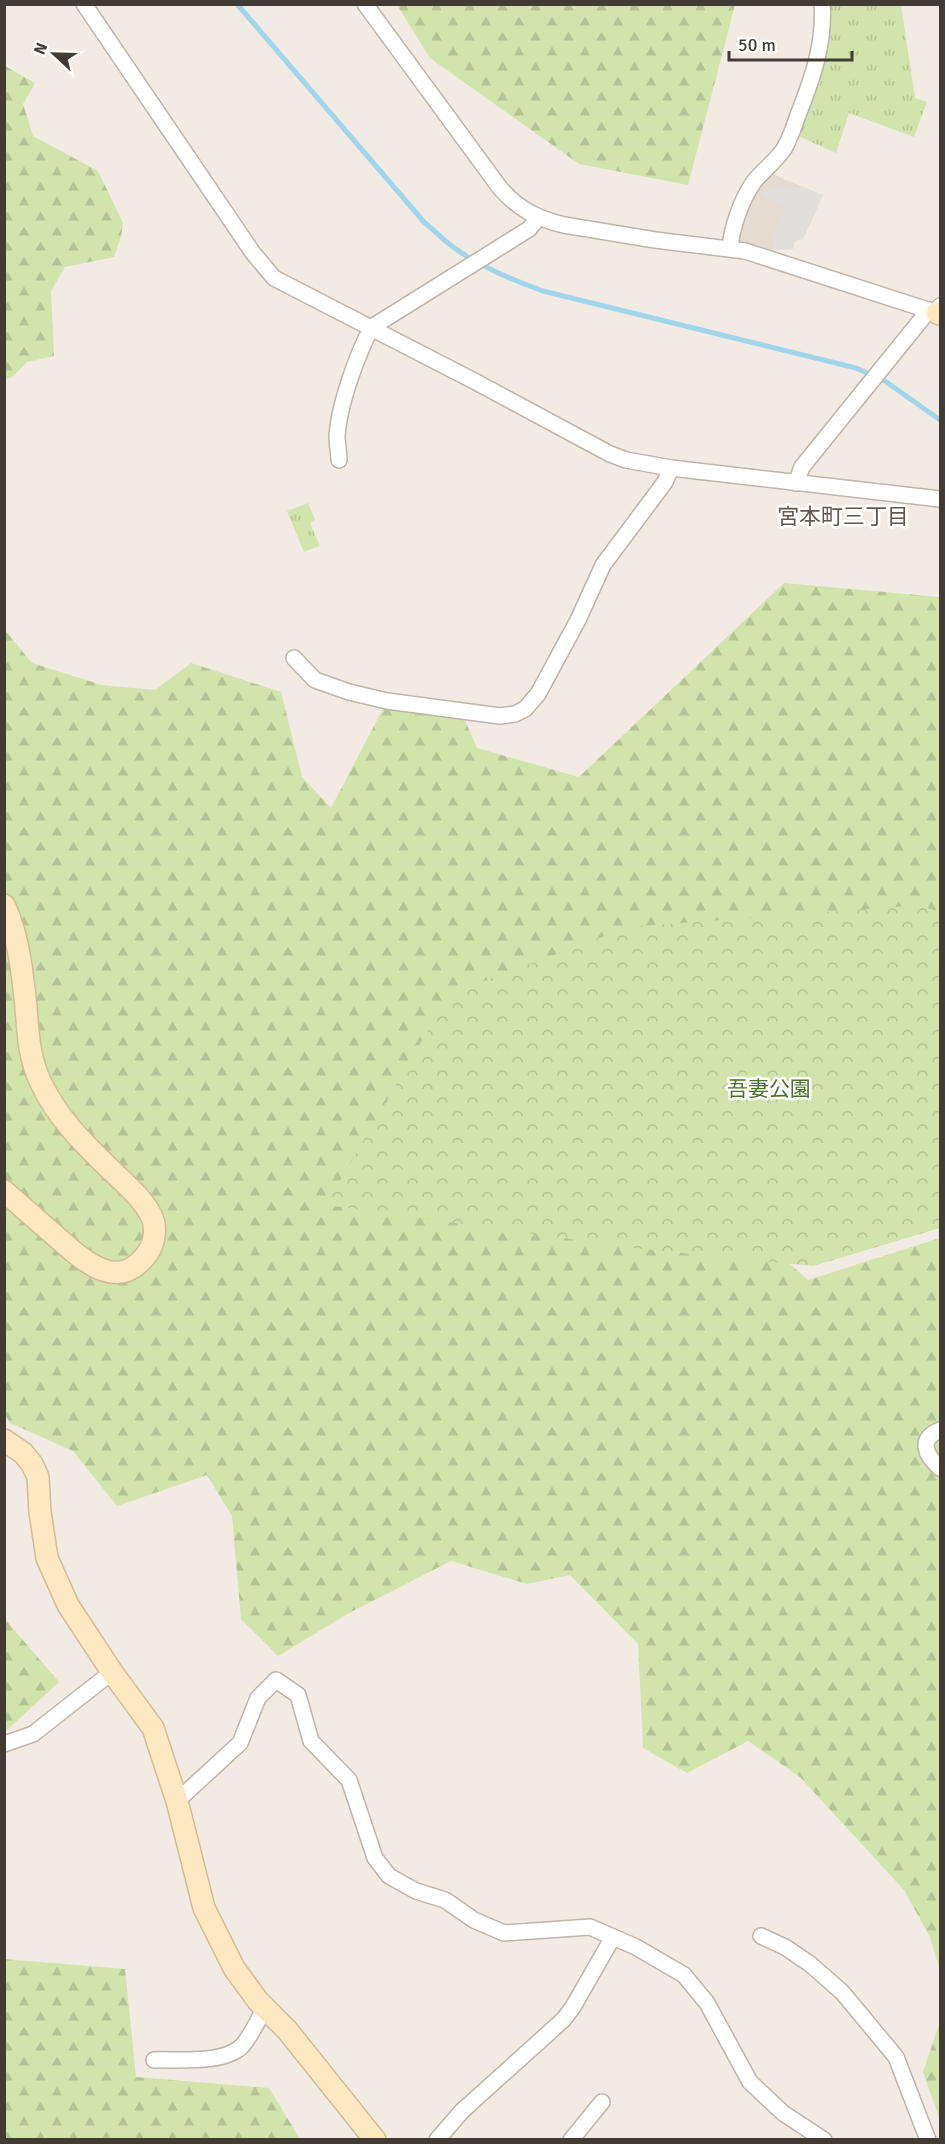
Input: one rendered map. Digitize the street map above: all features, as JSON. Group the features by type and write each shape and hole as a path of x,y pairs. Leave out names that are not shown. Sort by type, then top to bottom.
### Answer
{"street":[{"path":"84,4 261,265 274,278 372,327 610,454 626,460 671,468 940,498"},
{"path":"366,4 500,188 516,204 538,218 564,225 655,240 730,247 937,311 871,382 802,467 796,483"},
{"path":"730,247 731,236 746,197 753,184 784,149 806,95 820,48 823,27 822,4"},
{"path":"339,460 337,437 340,416 362,344 372,327 529,230 538,218"},
{"path":"294,658 315,680 349,692 393,702 500,716 515,714 525,709 538,694 578,620 603,565 665,482 671,468"},
{"path":"4,905 15,939 33,1064 41,1083 73,1134 138,1196 155,1225 154,1238 149,1251 133,1267 117,1273 93,1267 4,1191"},
{"path":"940,1430 930,1436 926,1443 931,1460 940,1468"},
{"path":"4,1440 23,1453 32,1464 38,1477 46,1558 68,1605 112,1672 153,1728 177,1801 204,1908 234,1968 375,2139"},
{"path":"4,1744 33,1734 112,1672"},
{"path":"177,1801 240,1743 258,1698 276,1680 298,1695 311,1741 349,1780 375,1858 389,1876 416,1891 445,1900 474,1920 504,1933 590,1927 636,1947 684,1975 707,2003 750,2082 783,2113 824,2139"},
{"path":"761,1935 810,1964 842,1992 896,2056 928,2139"},
{"path":"437,2139 462,2111 563,2020 613,1937"},
{"path":"154,2060 211,2059 231,2053 239,2049 246,2041 265,2007"},
{"path":"571,2139 602,2102"}],"shaded area":[{"path":"772,174 823,195 803,239 795,241 793,249 772,250 736,241 758,189"},
{"path":"778,184 786,187 802,187 823,195 803,239 795,241 793,249 772,250 775,241 771,239 785,208 783,204 760,194"}],"green space":[{"path":"397,5 735,5 688,185 579,164 430,58"},
{"path":"827,5 901,5 915,98 927,102 914,137 849,113 836,153 796,135 812,93 817,86 815,85"},
{"path":"5,66 35,83 23,104 33,136 98,171 123,223 114,257 65,267 51,291 54,356 27,362 12,377 5,380"},
{"path":"308,503 315,520 310,523 320,546 304,552 287,511"},
{"path":"784,583 940,597 940,940 577,1075 808,1280 940,1238 940,1971 930,1937 904,1890 800,1777 748,1741 687,1773 643,1748 638,1644 570,1575 527,1584 451,1561 349,1613 278,1656 241,1619 232,1516 207,1475 117,1506 73,1451 10,1423 5,1415 4,629 32,663 102,685 155,690 191,663 281,692 302,777 331,808 387,701 464,718 477,748 579,777"},
{"name":"吾妻公園","path":"918,905 940,912 940,1228 813,1266 642,1249 326,1205 449,994 629,927"},
{"path":"4,1618 59,1682 5,1732 4,1732"},
{"path":"4,1959 125,1969 136,2077 269,2088 300,2139 5,2139"},
{"path":"940,2022 940,2120 923,2072"}],"waterway":[{"path":"237,4 424,222 449,244 474,261 508,278 543,291 856,368 885,381 940,420"}],"district":[{"name":"宮本町三丁目","path":"843,516"}]}
